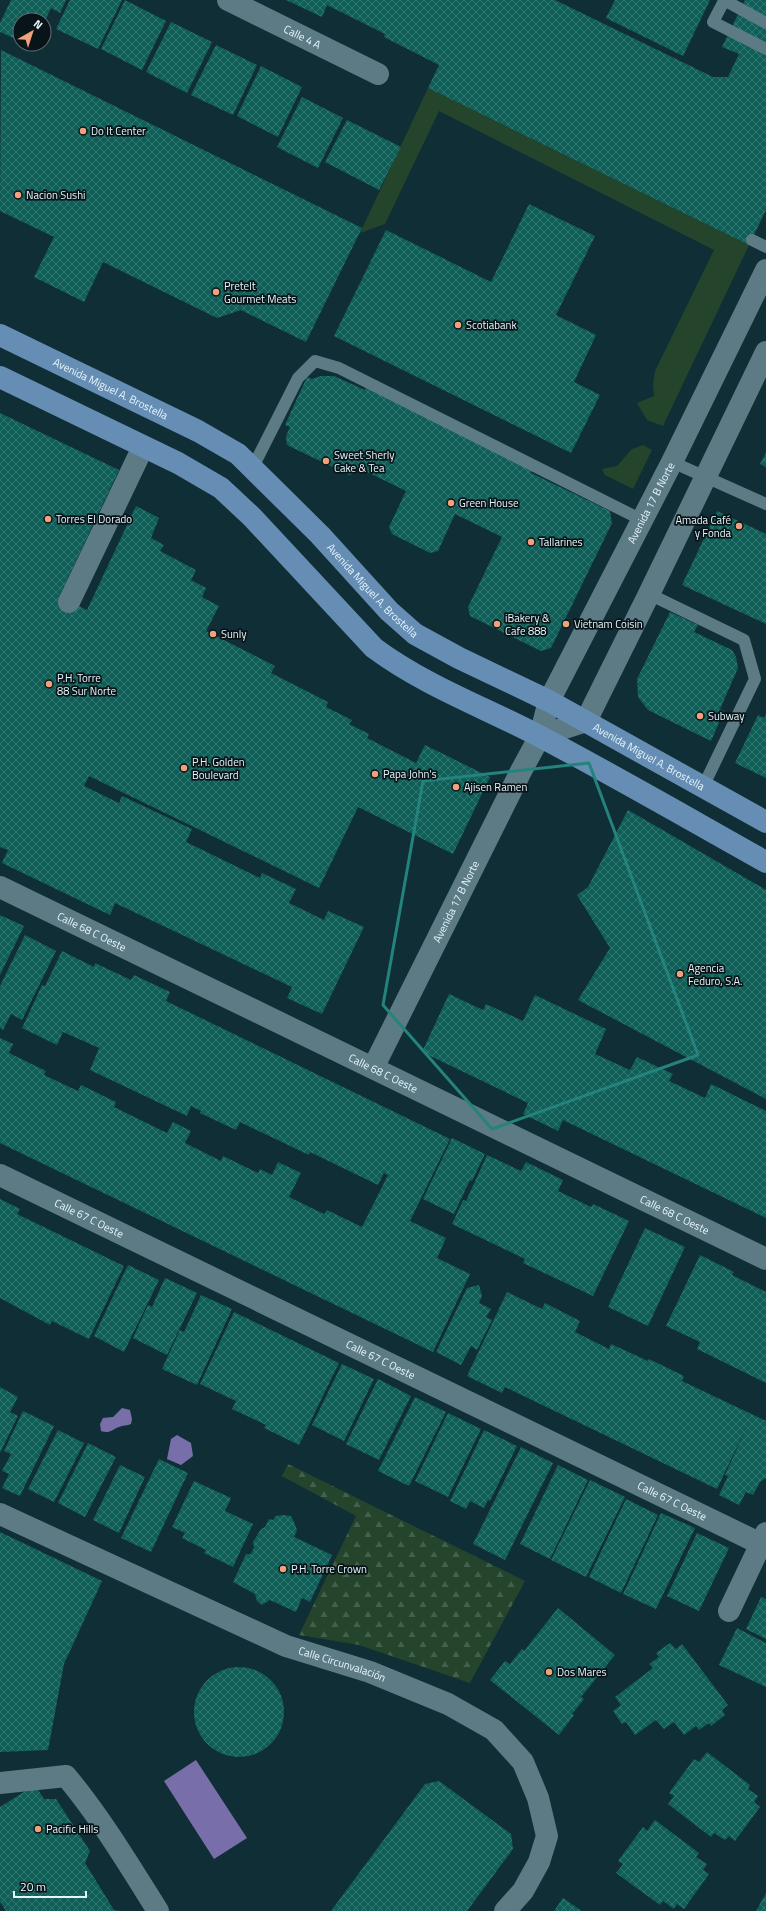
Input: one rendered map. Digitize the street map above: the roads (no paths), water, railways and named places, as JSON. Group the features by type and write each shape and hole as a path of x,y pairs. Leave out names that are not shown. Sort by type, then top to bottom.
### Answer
{"main road":[{"name":"Avenida Miguel A. Brostella","path":"0,335 198,431 233,451 253,467 389,611 414,634 459,658 549,701 766,822"},
{"path":"0,377 143,447 221,488 252,517 374,648 418,678 540,736 766,862"}],"street":[{"name":"Calle 4 A","path":"228,0 378,74"},
{"name":"Avenida 17 B Norte","path":"373,1068 520,771 540,736 549,701 672,462 766,270"},
{"path":"540,736 586,721 766,352"},
{"path":"70,602 143,447"},
{"name":"Calle 68 C Oeste","path":"0,887 766,1259"},
{"name":"Calle 67 C Oeste","path":"0,1175 763,1538"},
{"name":"Calle Circunvalación","path":"0,1514 286,1646 370,1672 448,1704 494,1730 523,1762 538,1798 547,1836 539,1862 523,1891 505,1911"},
{"path":"729,1611 763,1538"},
{"path":"0,1783 66,1776 87,1801 158,1911"}],"lane":[{"path":"766,23 724,0 713,22 766,49"},
{"path":"752,240 766,247"},
{"path":"253,467 298,378 315,361 339,368 642,520"},
{"path":"672,462 766,504"},
{"path":"649,594 744,640 755,679 703,787"}],"place":[{"name":"Do It Center","path":"83,131"},
{"name":"Nacion Sushi","path":"18,195"},
{"name":"Pretelt Gourmet Meats","path":"216,292"},
{"name":"Scotiabank","path":"458,325"},
{"name":"Sweet Sherly Cake & Tea","path":"326,461"},
{"name":"Green House","path":"451,503"},
{"name":"Torres El Dorado","path":"48,519"},
{"name":"Amada Café y Fonda","path":"739,526"},
{"name":"Tallarines","path":"531,542"},
{"name":"iBakery & Cafe 888","path":"497,624"},
{"name":"Vietnam Coisin","path":"566,624"},
{"name":"Sunly","path":"213,634"},
{"name":"P.H. Torre 88 Sur Norte","path":"49,684"},
{"name":"Subway","path":"700,716"},
{"name":"P.H. Golden Boulevard","path":"184,768"},
{"name":"Papa John's","path":"375,774"},
{"name":"Ajisen Ramen","path":"456,787"},
{"name":"Agencia Feduro, S.A.","path":"680,974"},
{"name":"P.H. Torre Crown","path":"283,1569"},
{"name":"Dos Mares","path":"549,1672"},
{"name":"Pacific Hills","path":"38,1829"}]}
